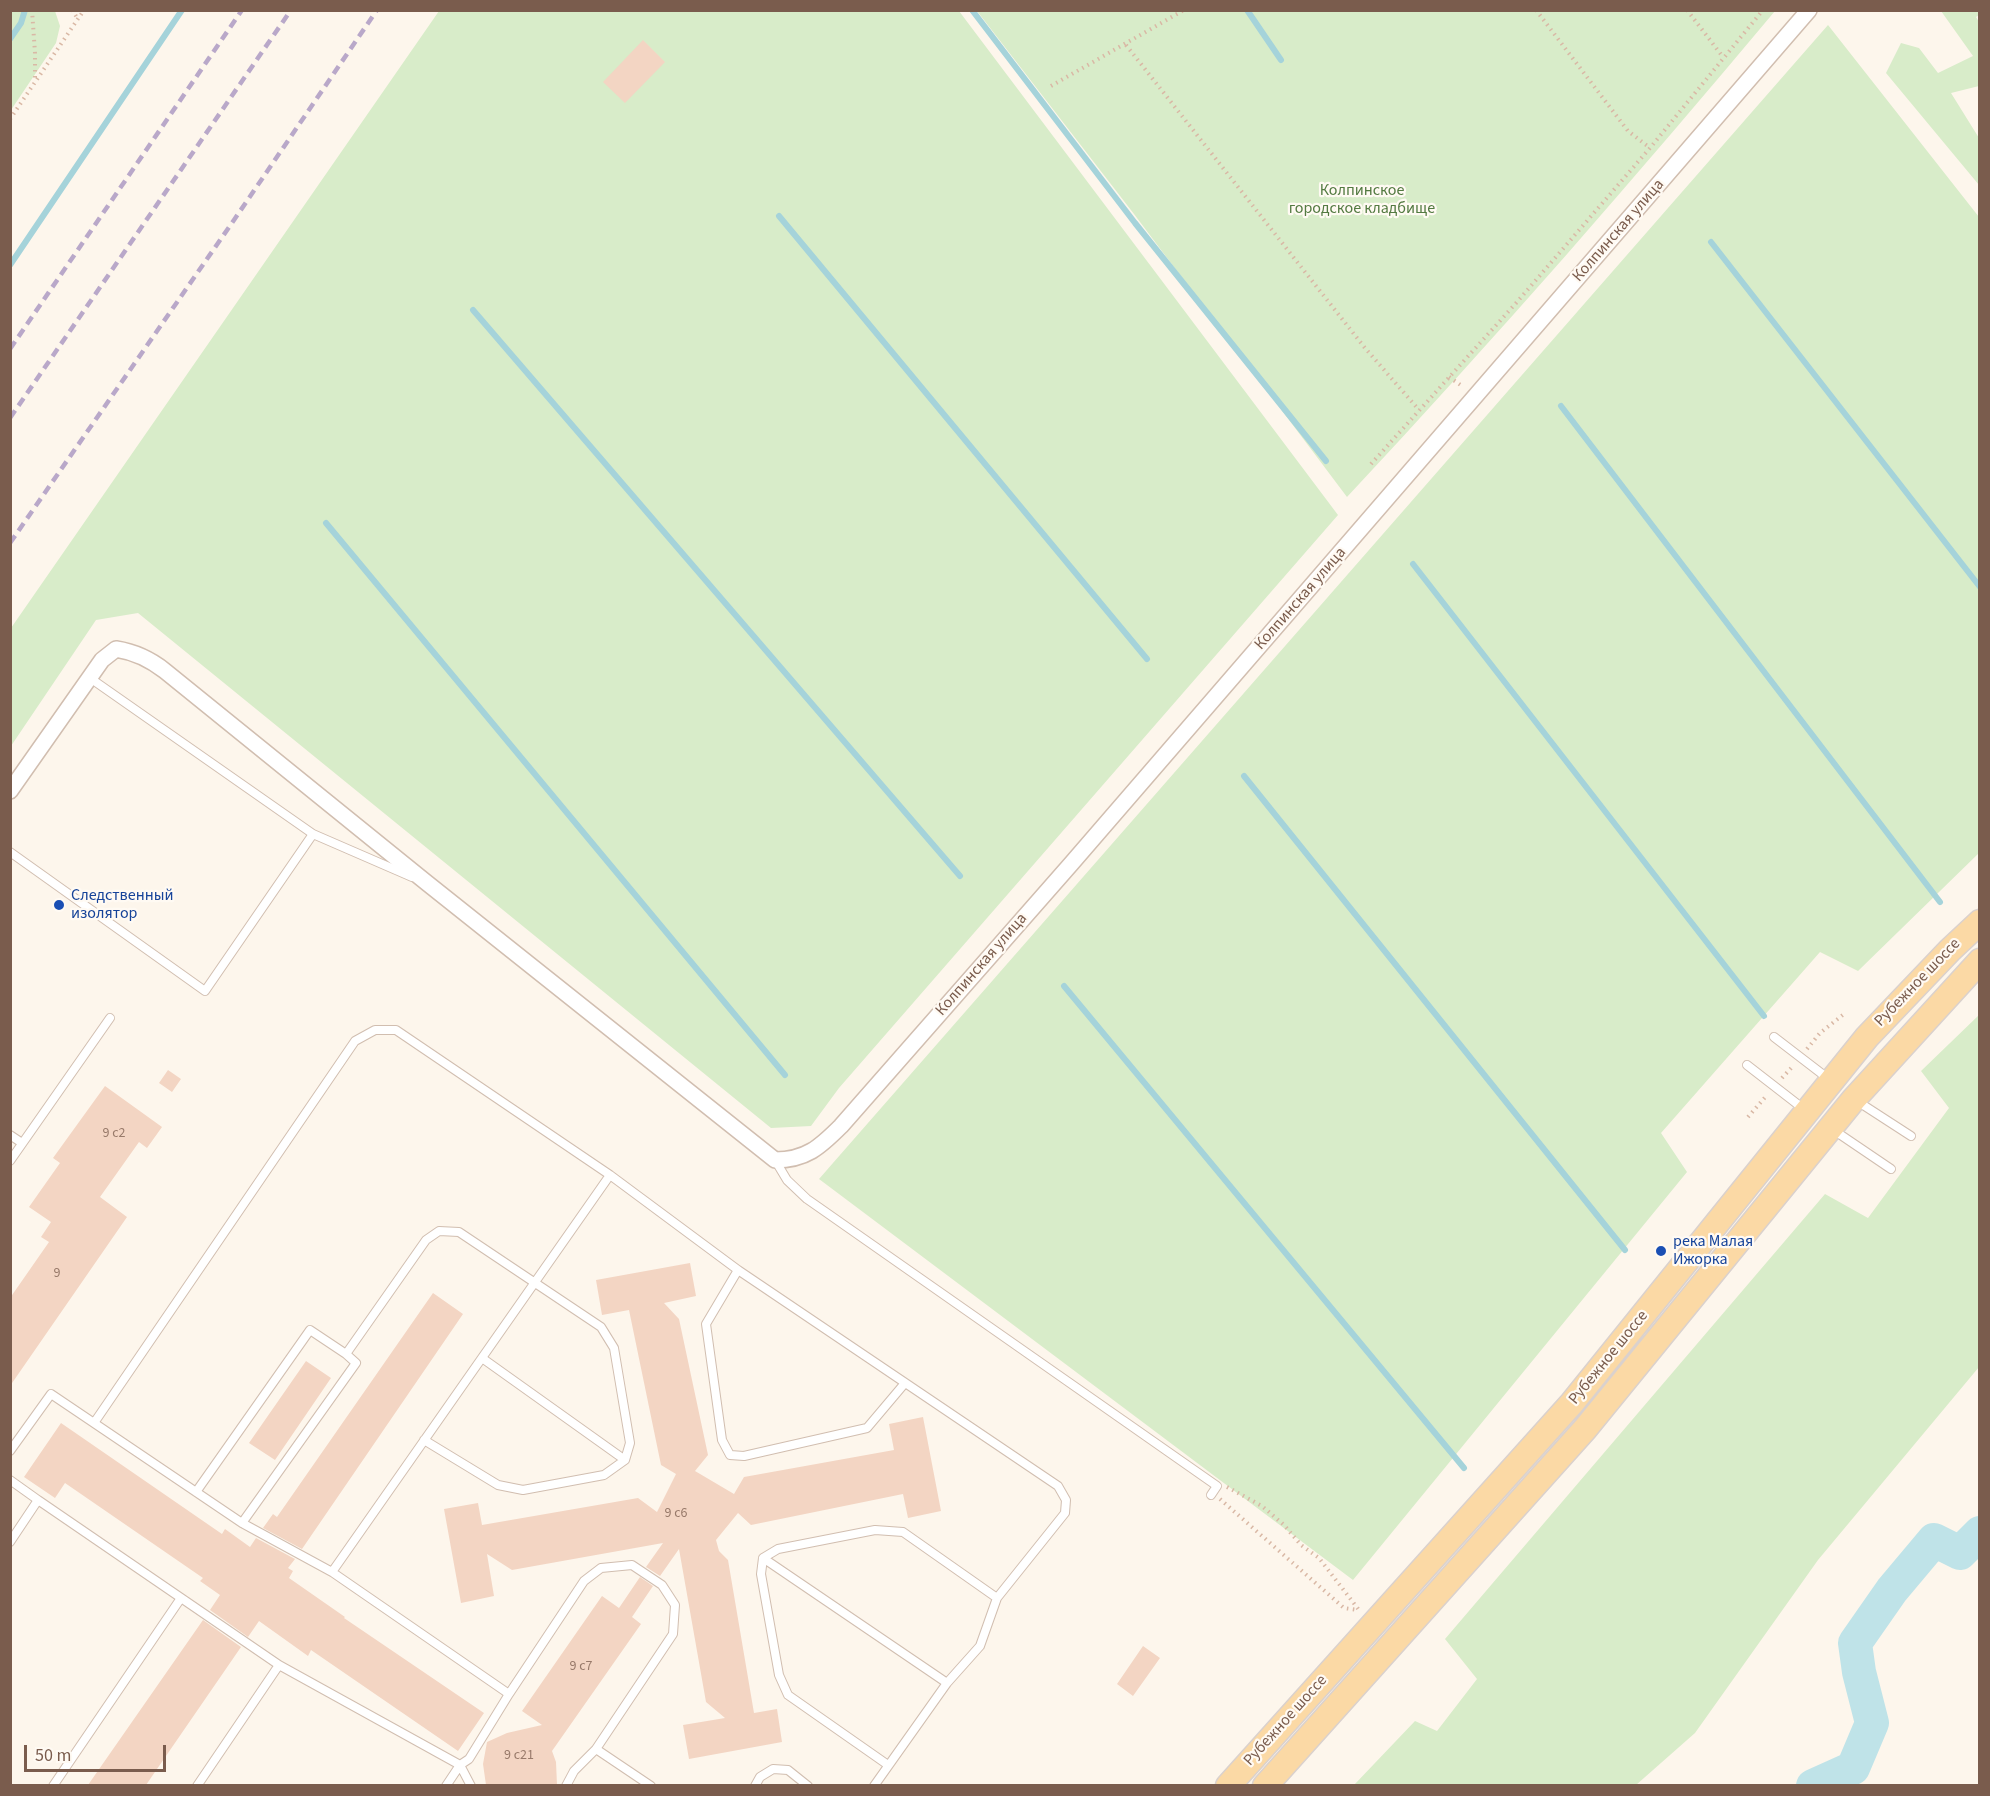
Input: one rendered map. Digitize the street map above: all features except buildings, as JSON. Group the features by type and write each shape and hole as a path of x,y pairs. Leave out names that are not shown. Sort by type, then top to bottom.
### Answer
{"main road":[{"name":"Рубежное шоссе","path":"1228,1785 1572,1403 1867,1037 1980,922"},
{"name":"Рубежное шоссе","path":"1265,1785 1585,1429 1854,1099 1980,961"}],"street":[{"name":"Колпинская улица","path":"775,1160 788,1160 803,1156 818,1148 841,1126 1071,864 1809,10"},
{"path":"10,791 102,660 117,649 133,651 155,663 775,1160"},
{"path":"1831,1081 1854,1099"},
{"path":"1807,1111 1830,1128"}],"lane":[{"path":"90,678 313,834 427,883"},
{"path":"10,852 205,991 313,834"},
{"path":"10,1161 110,1018"},
{"path":"94,1423 355,1041 375,1030 396,1030 610,1176 738,1270 1058,1486 1066,1500 1065,1514 997,1598 980,1646 947,1683 874,1785"},
{"path":"1774,1036 1831,1081"},
{"path":"1747,1065 1807,1111"},
{"path":"1854,1099 1911,1136"},
{"path":"1830,1128 1891,1169"},
{"path":"10,1135 22,1143"},
{"path":"775,1160 787,1180 807,1199 1214,1491"},
{"path":"332,1572 610,1176"},
{"path":"346,1354 426,1240 439,1231 459,1232 535,1281 601,1327 614,1348 630,1443 625,1460 604,1475 523,1490 498,1485 423,1440"},
{"path":"738,1270 706,1324 722,1440 730,1455 744,1456 867,1428 905,1383"},
{"path":"196,1492 310,1330 346,1354 356,1363 242,1523"},
{"path":"482,1358 625,1460"},
{"path":"10,1451 51,1394 242,1523 332,1572 508,1694"},
{"path":"10,1480 279,1665 460,1765 471,1785"},
{"path":"10,1542 38,1500"},
{"path":"763,1558 778,1549 875,1530 903,1532 997,1598"},
{"path":"763,1558 947,1683"},
{"path":"763,1558 761,1574 779,1675 788,1695 888,1765"},
{"path":"446,1785 460,1765 469,1759 508,1694 584,1581 601,1568 632,1565 662,1585 675,1605 673,1634 596,1749 574,1771 566,1785"},
{"path":"53,1785 181,1598"},
{"path":"197,1785 279,1665"},
{"path":"596,1749 651,1785"},
{"path":"755,1785 760,1777 772,1768 788,1770 808,1785"}],"path":[{"path":"32,10 35,53 34,83"},
{"path":"72,10 78,19"},
{"path":"10,119 84,10"},
{"path":"1051,86 1184,10"},
{"path":"1536,10 1628,131 1650,148"},
{"path":"1687,10 1723,58"},
{"path":"1371,464 1517,302 1650,148 1763,10"},
{"path":"1126,45 1365,348 1419,411"},
{"path":"1449,377 1462,387"},
{"path":"1228,1487 1252,1500 1284,1525 1301,1545 1319,1558 1359,1610 1344,1608 1229,1509 1214,1491 1228,1487"}],"green space":[{"path":"11,10 55,11 60,26 56,43 11,110"},
{"path":"439,11 959,11 1338,515 839,1088 811,1126 771,1128 138,613 96,620 11,746 11,628"},
{"name":"Колпинское городское кладбище","path":"977,11 1775,11 1565,257 1347,497 1134,214"},
{"path":"1941,11 1979,11 1976,17 1979,22 1979,86 1951,93 1979,138 1979,185 1886,73 1901,43 1919,48 1938,73 1973,56"},
{"path":"1828,25 1979,217 1979,853 1858,971 1820,952 1661,1133 1687,1172 1353,1580 819,1179"},
{"path":"1979,1015 1979,1367 1818,1560 1695,1733 1636,1785 1354,1785 1415,1721 1437,1731 1477,1679 1445,1639 1825,1194 1868,1218 1949,1108 1921,1071"}],"waterway":[{"path":"10,39 21,23 25,10"},
{"path":"10,265 182,10"},
{"path":"972,10 1135,223 1326,461"},
{"path":"1247,10 1281,60"},
{"path":"779,216 1147,659"},
{"path":"1711,242 1980,587"},
{"path":"473,310 960,876"},
{"path":"1561,406 1940,902"},
{"path":"326,523 785,1075"},
{"path":"1413,564 1764,1016"},
{"path":"1244,776 1625,1250"},
{"path":"1064,986 1464,1468"},
{"path":"1813,1786 1853,1768 1872,1723 1859,1672 1855,1643 1892,1590 1934,1540 1960,1553 1980,1533"}],"railway":[{"path":"10,349 242,10"},
{"path":"10,418 291,10"},
{"path":"10,543 377,10"}],"place":[{"name":"Следственный изолятор","path":"59,905"},
{"name":"река Малая Ижорка","path":"1661,1251"}]}
